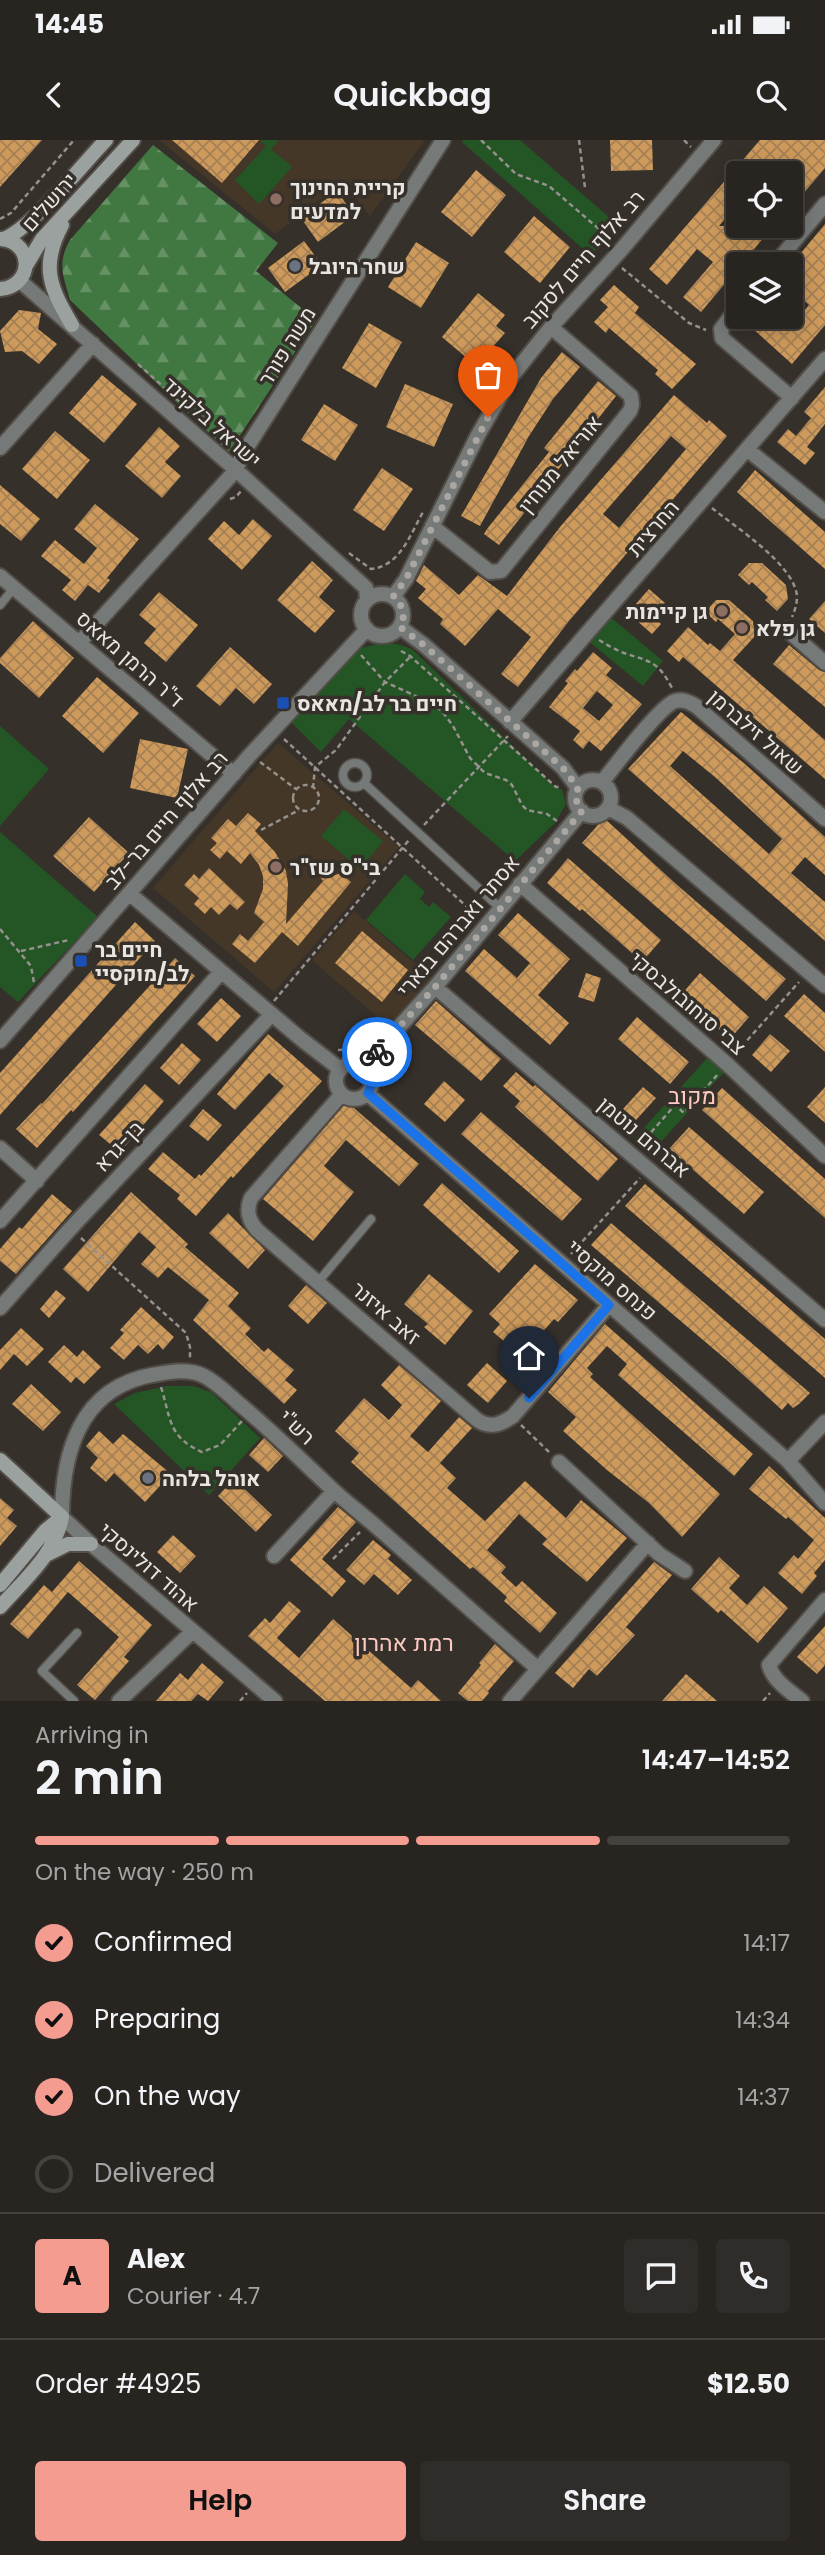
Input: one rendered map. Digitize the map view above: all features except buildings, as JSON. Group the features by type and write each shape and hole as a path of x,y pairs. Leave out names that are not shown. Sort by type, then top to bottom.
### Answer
{"street":[{"name":"ירושלים","path":"2,239 15,234 31,219 106,140"},
{"name":"ירושלים","path":"20,281 42,240 133,140"},
{"name":"משה פורר","path":"79,643 236,470 249,443 443,140"},
{"name":"רב אלוף חיים לסקוב","path":"393,597 406,579 498,400 526,357 714,140"},
{"path":"785,252 825,204"},
{"path":"69,212 51,249 49,271 55,295 72,325"},
{"path":"2,239 19,246 27,264"},
{"path":"1,290 20,281"},
{"name":"ישראל בלקינד","path":"20,281 366,588 367,600"},
{"path":"726,323 721,329 722,338 792,398"},
{"name":"אוריאל מנוחין","path":"432,526 489,572 501,571 630,411 631,396 551,327"},
{"path":"0,449 93,344"},
{"name":"החרצית","path":"513,725 825,359"},
{"path":"748,450 825,512"},
{"name":"ד\"ר הרמן מאאס","path":"0,576 234,774"},
{"path":"380,594 393,597 399,601 404,614 400,627 383,636 371,633 361,618 361,611 367,600 380,594"},
{"path":"400,627 563,768 582,811 593,815 608,808 611,797 607,786 602,782 586,781 572,788"},
{"name":"רב אלוף חיים בר-לב","path":"0,1041 250,755 348,646 367,629"},
{"path":"786,629 825,663"},
{"name":"שאול זילברמן","path":"602,782 661,713 678,701 696,706 825,819"},
{"path":"608,808 627,818 825,986"},
{"name":"אסתר ואברהם בנארי","path":"364,1066 435,987 495,904 520,884 582,811"},
{"name":"צבי סוחובולבסקי","path":"520,884 727,1064 825,1156"},
{"path":"130,894 340,1069"},
{"path":"0,1221 221,972"},
{"name":"אברהם נוטמן","path":"435,987 825,1320"},
{"name":"בן-גרא","path":"0,1308 272,1014"},
{"path":"356,1062 364,1066 372,1076 368,1093 353,1099 341,1095 335,1082 340,1069 356,1062"},
{"name":"פנחס מוקסיי","path":"368,1093 788,1461 825,1503"},
{"name":"זאב איזנר","path":"341,1095 251,1198 247,1209 250,1220 257,1230 482,1423 496,1426 513,1416"},
{"path":"0,1148 37,1181"},
{"path":"513,1416 609,1305"},
{"path":"0,1607 47,1554 59,1532 68,1457 85,1416 93,1406 119,1387 157,1374 190,1372"},
{"name":"רש\"י","path":"190,1372 204,1376 250,1413 334,1491 538,1669"},
{"path":"788,1461 825,1422"},
{"name":"אהוד דולינסקי","path":"0,1460 91,1544 275,1701"},
{"path":"559,1462 648,1544 685,1571"},
{"path":"274,1556 334,1491"},
{"path":"0,1585 45,1531 62,1517"},
{"path":"47,1554 68,1544 91,1544"},
{"path":"510,1701 648,1544"},
{"path":"802,1701 771,1672 769,1665 825,1600"},
{"path":"119,1701 192,1632"}],"lane":[{"path":"0,604 14,587"},
{"path":"364,783 495,904"},
{"path":"318,1282 371,1219"},
{"path":"74,1701 42,1671 77,1633"}],"path":[{"path":"0,219 11,213 74,140"},
{"path":"481,140 516,174 549,186 689,323 722,338"},
{"path":"579,140 585,188"},
{"path":"692,148 699,140"},
{"path":"132,359 191,411"},
{"path":"704,501 782,566 791,580 797,594 796,607 786,629"},
{"path":"342,547 370,569 381,568 395,560 427,505"},
{"path":"588,634 622,653 649,660 666,676 678,701"},
{"path":"313,788 314,767 336,750 384,682 424,645"},
{"path":"348,646 361,655 384,682 442,710 465,751 479,768 506,780 515,789 519,801 527,810 553,816 565,832"},
{"path":"401,651 410,656 555,787 572,788"},
{"path":"272,1014 273,1002 402,847 479,768 513,725"},
{"path":"274,730 482,920 495,904"},
{"path":"250,755 296,789"},
{"path":"261,830 299,810 308,811 317,804 318,795 313,788 304,785 296,789"},
{"path":"296,789 293,802 299,810"},
{"path":"0,929 31,966 33,982 41,995"},
{"path":"21,951 74,939 89,941"},
{"path":"562,1264 649,1168"},
{"path":"71,1229 186,1333 190,1347 190,1372"},
{"path":"157,1374 175,1432 185,1444 202,1452 220,1445 250,1413"},
{"path":"513,1416 559,1462"},
{"path":"333,1559 370,1521"}],"shaded area":[{"name":"קריית החינוך למדעים","path":"159,140 425,140 370,216 343,182 275,234"},
{"name":"בי\"ס שז\"ר","path":"278,743 399,847 274,992 153,888"},
{"path":"354,911 433,979 390,1028 312,960"}],"green space":[{"path":"260,140 279,140 271,149 292,167 259,204 235,180 266,146"},
{"path":"520,140 618,225 591,256 462,142"},
{"path":"153,145 278,243 256,271 316,320 229,452 70,300 65,283 62,262 70,240"},
{"path":"608,615 663,661 643,686 587,640"},
{"path":"382,643 412,649 555,787 562,790 566,804 555,823 515,861 349,719 321,752 289,720 361,648"},
{"path":"0,726 49,769 0,826"},
{"path":"344,809 383,841 360,869 321,836"},
{"path":"0,832 98,917 18,1002 0,987"},
{"path":"405,874 425,892 420,899 429,907 433,902 451,917 413,960 366,920"},
{"path":"709,1056 725,1071 650,1154 634,1139"},
{"path":"167,1386 193,1386 211,1392 260,1438 209,1495 114,1404 135,1393"}],"way so far":[{"path":"377,1052 582,811 575,798 578,788 563,768 400,627 404,614 399,601 393,597 406,579 488,417"}],"place":[{"name":"קריית החינוך למדעים","path":"276,199"},
{"name":"שחר היובל","path":"295,266"},
{"name":"גן קיימות","path":"722,611"},
{"name":"גן פלא","path":"742,628"},
{"name":"חיים בר לב/מאאס","path":"283,703"},
{"name":"בי\"ס שז\"ר","path":"276,867"},
{"name":"חיים בר לב/מוקסיי","path":"81,961"},
{"name":"אוהל בלהה","path":"148,1478"}],"district":[{"name":"מקוב","path":"692,1096"},
{"name":"רמת אהרון","path":"404,1643"}],"route":[{"path":"377,1052 364,1066 372,1076 368,1093 609,1305 529,1398"}]}
